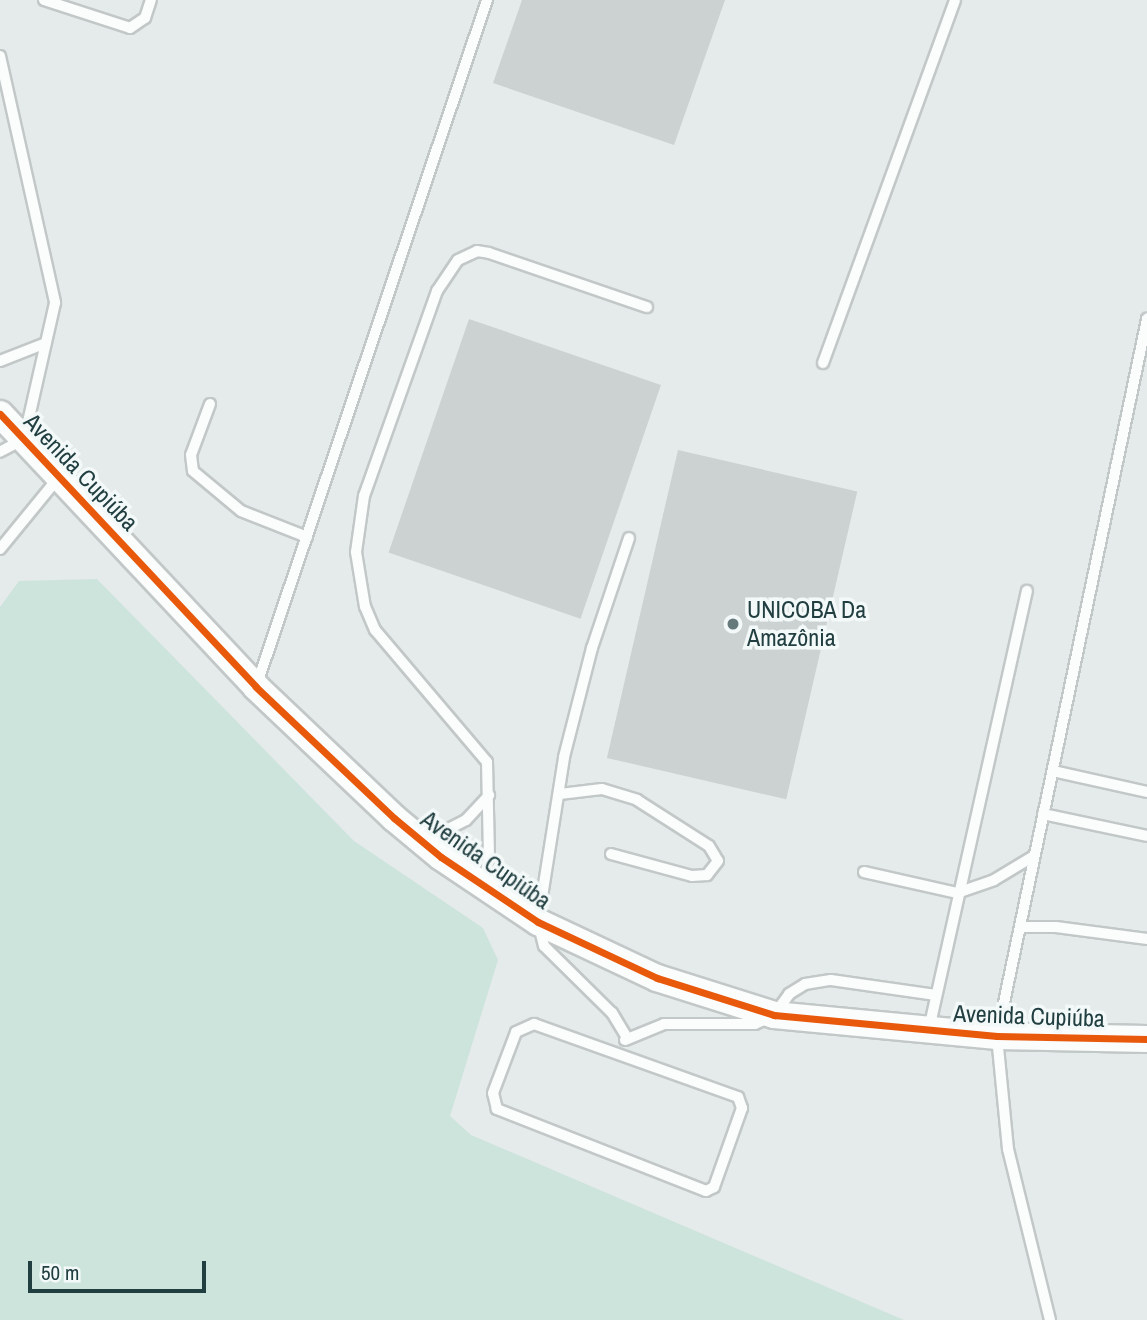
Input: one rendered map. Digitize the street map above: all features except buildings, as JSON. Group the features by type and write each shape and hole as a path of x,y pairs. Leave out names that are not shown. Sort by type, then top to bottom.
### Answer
{"street":[{"name":"Avenida Cupiúba","path":"0,414 256,687 423,842 482,887 538,922 657,978 774,1015 997,1036 1147,1039"}],"lane":[{"path":"44,0 130,28 145,18 151,0"},
{"path":"256,687 487,0"},
{"path":"823,363 955,0"},
{"path":"0,56 51,275 55,303 24,439 0,452"},
{"path":"482,887 489,857 489,772 480,750 375,630 365,607 356,552 364,496 437,291 458,260 477,251 489,253 647,307"},
{"path":"1050,1320 1008,1149 997,1036 1147,319"},
{"path":"0,361 46,343"},
{"path":"209,404 191,455 192,471 241,511 307,537"},
{"path":"0,549 59,477"},
{"path":"622,1053 626,1036 612,1013 544,946 538,922 561,794 564,757 592,648 629,538"},
{"path":"928,1031 1027,592"},
{"path":"1053,771 1147,792"},
{"path":"561,794 603,789 637,800 709,846 718,861 707,875 692,876 611,854"},
{"path":"423,842 466,820 489,794"},
{"path":"1043,814 1147,836"},
{"path":"864,872 957,893 995,880 1034,856"},
{"path":"1020,928 1056,927 1147,939"},
{"path":"626,1036 664,1024 747,1026 774,1015 789,994 805,984 831,980 936,995"},
{"path":"534,1024 622,1053 733,1093 741,1101 717,1184 711,1190 501,1112 493,1105 493,1093 522,1025 534,1024"}],"green space":[{"path":"97,579 354,841 483,928 498,960 450,1116 471,1135 904,1320 0,1320 0,607 19,581"}],"cycle path":[{"path":"0,414 256,687 394,818 441,857 538,922 657,978 774,1015 997,1036 1147,1039"}],"place":[{"name":"UNICOBA Da Amazônia","path":"733,624"}]}
